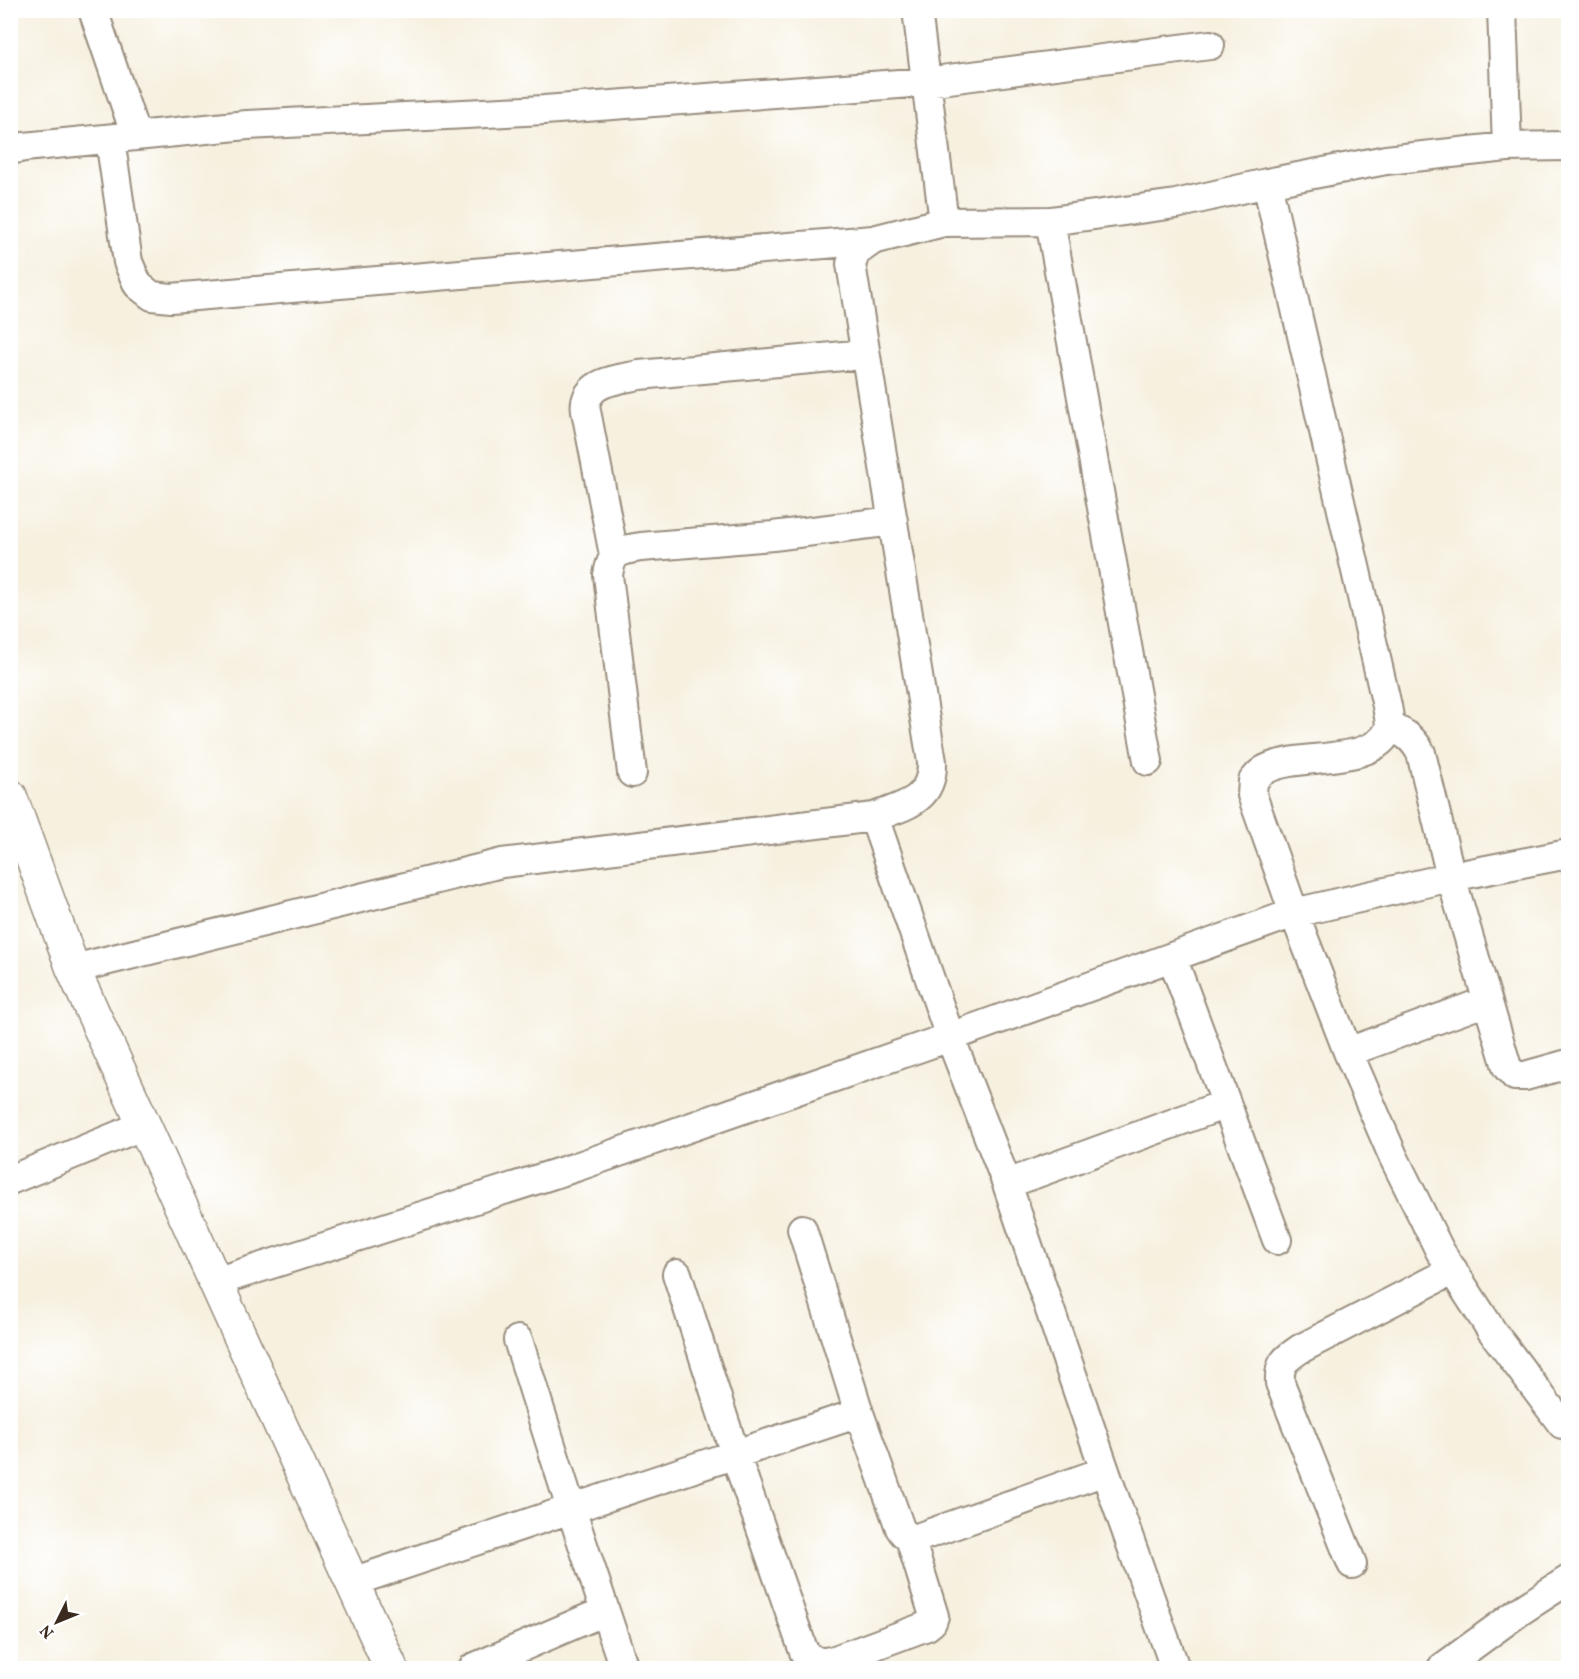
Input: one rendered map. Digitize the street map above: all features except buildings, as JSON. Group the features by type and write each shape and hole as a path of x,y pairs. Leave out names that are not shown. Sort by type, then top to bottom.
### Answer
{"street":[{"path":"93,10 123,138 128,262 138,285 152,296 171,298 873,240 944,222 1050,221 1176,204 1386,159 1507,147 1569,146"},
{"path":"917,10 944,222"},
{"path":"1502,10 1507,147"},
{"path":"10,150 247,126 544,110 926,82 1210,45"},
{"path":"1267,183 1390,727 1381,742 1364,751 1279,765 1263,771 1253,781 1252,795 1294,913 1348,1052 1393,1156 1440,1251 1492,1330 1566,1427"},
{"path":"1050,221 1148,761"},
{"path":"73,969 502,863 874,817 914,801 926,790 932,776 932,762 851,264 856,252 873,240"},
{"path":"614,555 586,416 586,402 592,391 606,382 639,375 865,354"},
{"path":"632,773 608,575 610,562 614,555 623,550 640,547 773,536 893,521"},
{"path":"1390,727 1404,732 1414,741 1421,753 1451,877 1507,1067 1515,1076 1525,1076 1569,1064"},
{"path":"10,796 73,969 391,1668"},
{"path":"874,817 950,1037 1007,1184 1105,1472 1175,1668"},
{"path":"215,1282 576,1167 950,1037 1294,913 1451,877 1569,854"},
{"path":"1172,957 1277,1240"},
{"path":"1348,1052 1487,1001"},
{"path":"1007,1184 1226,1104"},
{"path":"10,1180 144,1125"},
{"path":"802,1229 859,1413 904,1535 917,1538 1105,1472"},
{"path":"1352,1564 1280,1383 1279,1368 1287,1358 1300,1349 1453,1270"},
{"path":"677,1274 735,1454 804,1652 814,1662 835,1660 927,1626 932,1622 934,1616 909,1538"},
{"path":"518,1340 624,1668"},
{"path":"352,1582 859,1413"},
{"path":"1442,1668 1520,1611 1569,1580"},
{"path":"473,1668 605,1611"}]}
